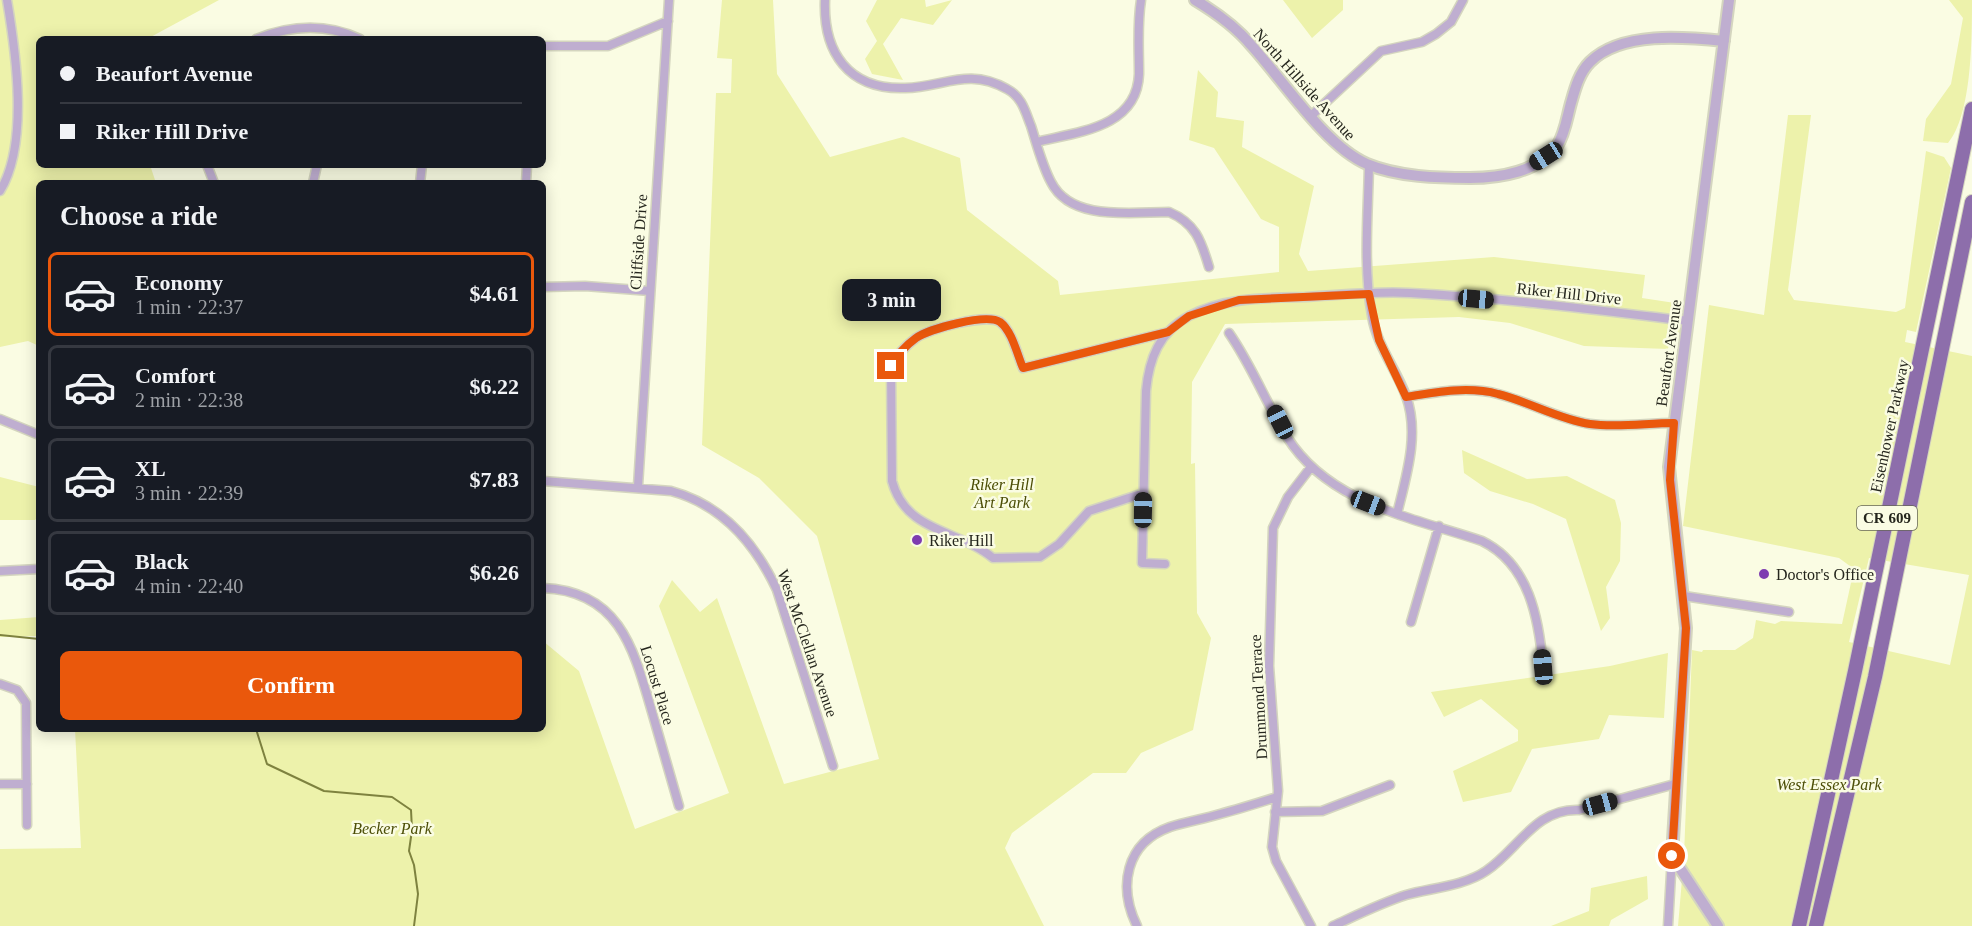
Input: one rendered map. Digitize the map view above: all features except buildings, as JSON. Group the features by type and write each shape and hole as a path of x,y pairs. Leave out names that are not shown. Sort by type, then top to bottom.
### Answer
{"main road":[{"name":"Eisenhower Parkway","path":"1799,926 1855,671 1972,109"},
{"name":"CR 609","path":"1816,926 1875,677 1972,202"}],"street":[{"path":"0,191 13,162 18,133 13,35 7,0"},
{"name":"Cliffside Drive","path":"638,486 669,0"},
{"path":"825,0 827,38 837,58 853,74 880,86 906,88 957,79 987,80 1017,95 1051,183 1068,201 1089,210 1168,212 1180,217 1197,232 1209,267"},
{"path":"1036,142 1093,128 1119,116 1128,108 1136,96 1138,22 1141,0"},
{"name":"North Hillside Avenue","path":"1195,0 1224,20 1250,43 1340,147 1369,165 1388,170 1452,178 1492,177 1522,170 1546,156 1556,146 1582,72 1600,54 1639,42 1672,36 1725,41"},
{"path":"1311,116 1381,51 1422,42 1436,34 1451,22 1463,0"},
{"name":"Beaufort Avenue","path":"1668,926 1675,784 1685,658 1684,596 1669,467 1729,0"},
{"path":"546,46 608,46 668,21"},
{"path":"266,36 301,27 328,28 351,36"},
{"path":"1369,165 1369,294 1379,340 1406,397 1410,417 1410,452 1397,514"},
{"path":"546,288 585,286 650,291"},
{"name":"Riker Hill Drive","path":"1165,564 1142,563 1149,366 1158,344 1168,332 1189,316 1239,300 1408,293 1566,306 1688,321"},
{"name":"Riker Hill Drive","path":"1144,494 1089,512 1059,544 1040,557 993,558 979,546 932,529 897,498 892,481 891,366 898,354 925,333 985,319 998,321 1006,328 1023,368 1168,332"},
{"path":"1229,333 1288,438 1311,467 1349,493 1397,514 1439,526 1497,548 1516,568 1532,604 1543,667"},
{"path":"1406,397 1444,391 1477,391 1510,397 1552,414 1593,424 1674,423"},
{"path":"0,419 36,434"},
{"name":"Drummond Terrace","path":"1311,467 1280,511 1272,528 1269,666 1277,797 1272,847 1276,861 1311,926"},
{"name":"West McClellan Avenue","path":"546,481 596,487 638,486 671,491 699,501 727,519 755,549 777,590 833,766"},
{"path":"1411,622 1439,526"},
{"path":"0,571 36,569"},
{"name":"Locust Place","path":"546,588 564,589 590,600 624,631 636,658 679,806"},
{"path":"1684,596 1789,612"},
{"path":"0,684 17,690 26,703 27,825"},
{"path":"0,784 27,784"},
{"path":"1334,926 1401,897 1465,880 1485,872 1545,816 1567,809 1579,810 1675,784"},
{"path":"1275,812 1322,811 1390,785"},
{"path":"1137,926 1130,911 1125,881 1137,853 1151,837 1169,828 1277,797"},
{"path":"1672,856 1718,926"}],"green space":[{"path":"0,0 219,0 153,36 36,36 36,168 151,168 155,180 36,180 36,345 28,341 0,347"},
{"path":"722,0 773,0 777,74 830,157 903,137 960,158 967,210 1058,281 1060,295 1279,272 1279,227 1261,219 1214,148 1189,140 1198,70 1218,92 1216,117 1244,121 1242,147 1314,186 1299,254 1308,271 1494,257 1645,275 1642,298 1688,305 1682,341 1670,340 1668,349 1584,346 1510,323 1459,317 1225,324 1192,382 1191,464 1195,463 1197,613 1211,638 1193,730 1141,753 1126,773 1093,773 1012,833 1005,848 1044,926 0,926 0,849 81,848 75,732 546,732 546,644 579,671 635,829 729,793 659,606 672,580 700,612 717,598 784,784 879,759 817,536 759,478 702,445 716,93 731,93 732,59 717,58"},
{"path":"877,0 925,0 926,7 952,0 933,25 901,18 883,44 903,80 872,74 865,59 877,41 866,21"},
{"path":"1283,0 1343,0 1343,10 1312,38"},
{"path":"1949,0 1972,0 1971,55 1966,95 1956,130 1948,143 1923,141 1926,119 1951,84 1963,18"},
{"name":"West Essex Park","path":"1788,115 1811,115 1788,290 1794,300 1896,312 1905,308 1926,151 1944,157 1951,168 1916,332 1907,330 1905,342 1972,356 1972,926 1678,926 1684,856 1692,650 1702,652 1703,650 1735,650 1753,638 1756,620 1775,624 1781,621 1842,624 1854,569 1839,558 1683,526 1709,305 1764,315","holes":["1869,558 1969,575 1950,665 1849,642"]},
{"path":"1462,450 1527,479 1567,476 1615,500 1621,523 1620,561 1606,587 1610,618 1601,631 1566,519 1533,504 1490,491 1464,473"},
{"path":"0,477 36,486 35,520 0,520"},
{"path":"36,617 36,636 0,637 0,620"},
{"path":"1668,653 1664,718 1609,715 1599,739 1532,749 1511,792 1463,802 1453,771 1518,741 1518,730 1481,699 1444,717 1431,692 1610,666"},
{"path":"1647,876 1648,899 1611,920 1609,926 1551,926 1589,911 1591,888"}],"waterway":[{"path":"0,635 36,639"},
{"path":"257,732 267,764 324,791 392,797 411,810 412,830 409,851 414,865 418,894 414,926"}],"place":[{"name":"Riker Hill","path":"917,540"},
{"name":"Doctor's Office","path":"1764,574"}],"route":[{"path":"891,366 898,354 916,338 935,329 985,319 998,321 1006,328 1023,368 1168,332 1189,316 1239,300 1369,294 1374,327 1406,397 1455,390 1477,391 1510,397 1577,422 1593,424 1674,423 1669,467 1686,628 1672,856"}],"park label":[{"name":"Riker Hill Art Park","path":"1002,493"},
{"name":"Becker Park","path":"392,828"}]}
